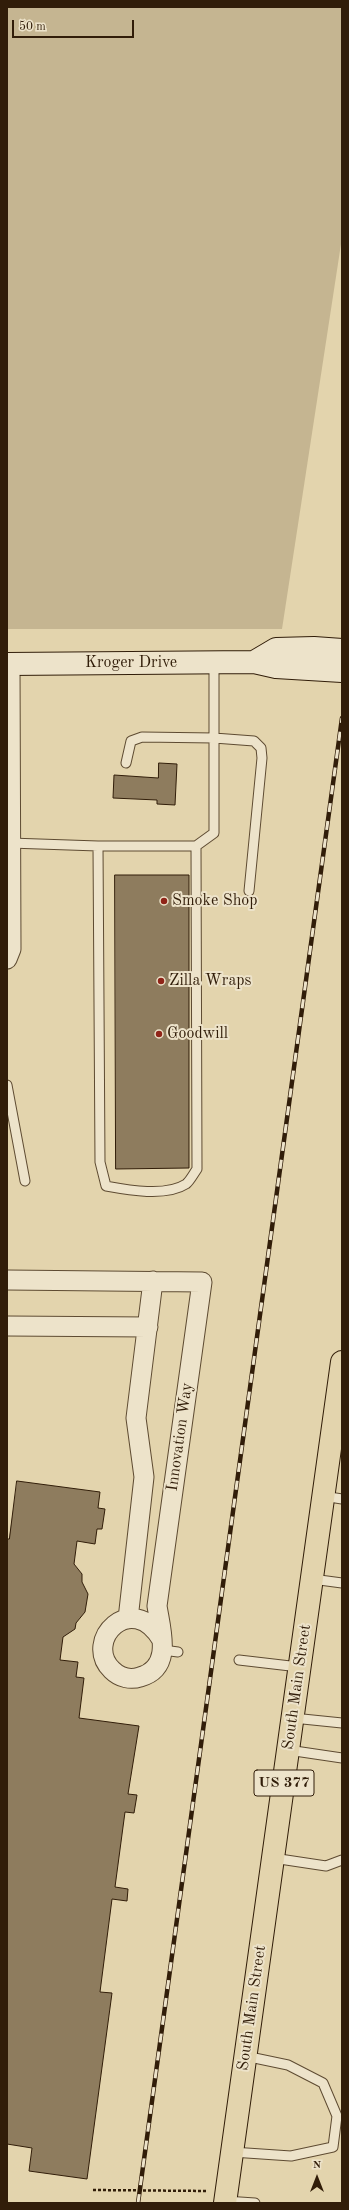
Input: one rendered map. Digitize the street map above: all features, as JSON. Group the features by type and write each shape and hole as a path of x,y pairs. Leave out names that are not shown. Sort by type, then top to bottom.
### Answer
{"main road":[{"path":"254,662 276,649 314,648 342,650"},
{"name":"Kroger Drive","path":"8,664 254,662 276,667 342,671"},
{"name":"South Main Street","path":"225,2199 312,1579 333,1498 342,1362"}],"street":[{"path":"7,959 11,949 8,812 8,664"},
{"name":"Innovation Way","path":"7,1280 202,1282 157,1606 168,1647"},
{"name":"Innovation Way","path":"128,1619 144,1477 136,1418 153,1281"},
{"path":"7,1326 148,1327"},
{"path":"128,1619 146,1621 155,1627 168,1647 156,1669 148,1675 135,1679 124,1678 115,1673 104,1659 103,1643 110,1629 118,1622 128,1619"}],"lane":[{"path":"9,855 98,846 196,846 214,833 214,662"},
{"path":"126,763 131,741 142,737 214,738 254,741 261,748 249,891"},
{"path":"98,846 100,1162 106,1186 131,1191 162,1192 186,1184 197,1169 196,846"},
{"path":"7,1085 25,1181"},
{"path":"312,1579 342,1583"},
{"path":"239,1660 300,1667"},
{"path":"293,1718 342,1722"},
{"path":"288,1750 342,1758"},
{"path":"273,1858 326,1866 342,1860"},
{"path":"232,2152 291,2156 337,2147 337,2116 323,2083 288,2064 245,2056"},
{"path":"225,2199 255,2203"}],"path":[{"path":"93,2190 225,2199"}],"shaded area":[{"path":"7,7 342,7 341,244 282,629 7,629"}],"building":[{"path":"159,763 177,764 175,805 157,804 157,800 113,798 114,775 158,778"},
{"path":"115,875 189,875 189,1168 116,1169"},
{"path":"17,1481 100,1492 98,1508 105,1509 102,1529 97,1529 95,1544 77,1541 74,1564 82,1574 82,1582 88,1594 85,1612 76,1623 75,1629 63,1637 60,1660 78,1662 76,1677 84,1678 79,1718 139,1726 128,1794 137,1795 134,1813 125,1812 115,1887 128,1889 127,1901 112,1899 100,1992 112,1993 87,2179 29,2171 32,2148 7,2144 7,1539 9,1539"}],"railway":[{"path":"138,2203 342,718"}],"place":[{"name":"Smoke Shop","path":"164,901"},
{"name":"Zilla Wraps","path":"161,981"},
{"name":"Goodwill","path":"159,1034"}]}
